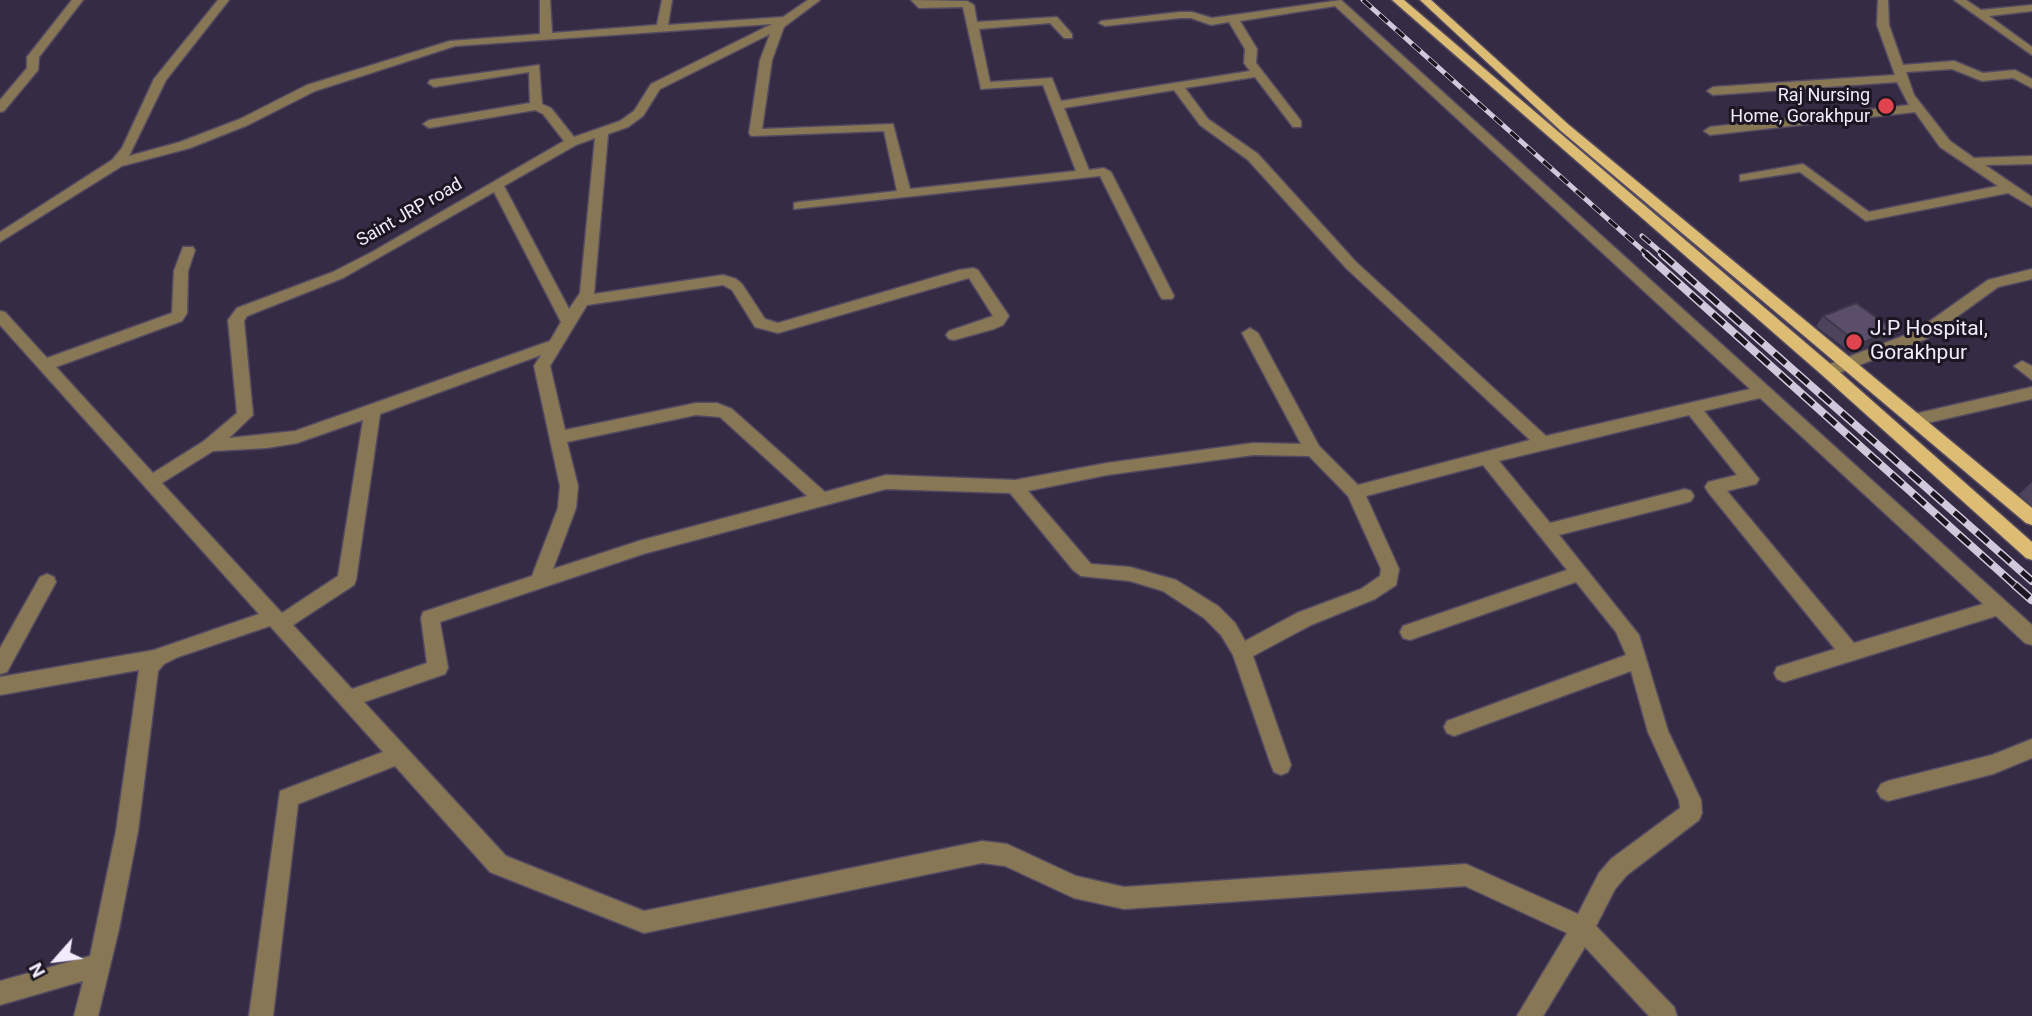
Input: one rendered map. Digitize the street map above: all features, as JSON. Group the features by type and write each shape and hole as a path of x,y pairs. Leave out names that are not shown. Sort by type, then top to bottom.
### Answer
{"main road":[{"path":"1397,0 1547,132 1828,371 2032,553"},
{"path":"1425,0 1565,128 2032,518"}],"street":[{"path":"0,108 33,67 33,57 78,0"},
{"path":"117,163 128,149 160,79 224,0"},
{"path":"537,106 537,48 545,0"},
{"path":"662,27 667,0"},
{"name":"Saint JRP road","path":"151,482 210,445 245,415 237,316 338,275 571,142 624,124 639,113 655,87 784,22 815,0"},
{"path":"916,0 919,5 966,2 985,86 1048,80 1084,174"},
{"path":"1883,0 1883,25 1908,95 1945,144 2032,203"},
{"path":"1959,0 2032,52"},
{"path":"1105,23 1180,15 1192,15 1208,22 1336,1 2032,637"},
{"path":"1977,14 2032,8"},
{"path":"972,26 1053,19 1068,36"},
{"path":"1233,19 1251,49 1250,63 1297,124"},
{"path":"434,83 537,48 662,27 784,22 766,60 753,131 759,133 889,127 904,194"},
{"path":"0,238 117,163 185,145 244,122 310,88 454,43 537,48"},
{"path":"1713,91 1900,73 1954,65 1982,77 2015,74 2032,84"},
{"path":"1057,105 1258,73"},
{"path":"1178,87 1204,122 1252,157 1351,265 1543,443"},
{"path":"429,124 537,106 547,111 571,142"},
{"path":"1710,131 1918,108"},
{"path":"539,582 569,498 569,486 542,366 551,346 587,293 602,131"},
{"path":"1972,162 2032,160"},
{"path":"1745,178 1803,168 1866,217 2010,188"},
{"path":"799,206 1100,171 1106,173 1167,296"},
{"path":"497,185 568,321"},
{"path":"45,365 177,317 183,292 181,271 188,250"},
{"path":"581,301 723,280 737,287 760,323 778,328 964,273 973,273 977,275 1001,316 998,321 989,325 954,335"},
{"path":"1828,371 1921,335 1993,282 2032,274"},
{"path":"0,316 498,864 644,922 982,852 1007,855 1074,887 1124,898 1466,874 1583,929 1665,1016"},
{"path":"1241,652 1304,619 1368,594 1389,580 1390,569 1355,492 1312,450 1250,333"},
{"path":"210,445 280,441 372,411 551,346"},
{"path":"1355,492 1543,443 1765,391"},
{"path":"1914,420 2032,393"},
{"path":"1692,407 1750,479 1714,487 1850,653"},
{"path":"557,438 696,409 717,409 726,413 822,499"},
{"path":"0,685 157,659 172,651 277,621 347,580 372,411"},
{"path":"348,699 438,668 430,618 642,547 822,499 900,481 1014,487 1107,469 1253,449 1312,450"},
{"path":"1488,458 1623,626 1637,660 1658,732 1690,800 1691,813 1619,867 1607,881 1583,929 1529,1016"},
{"path":"1014,487 1079,565 1096,573 1130,574 1169,585 1211,612 1228,629 1241,652 1281,765"},
{"path":"1546,531 1685,496"},
{"path":"1410,632 1580,573"},
{"path":"0,666 47,582"},
{"path":"1784,673 2000,607"},
{"path":"86,1016 127,831 149,669 157,659"},
{"path":"1454,727 1637,660"},
{"path":"1888,791 1993,764 2032,748"},
{"path":"261,1016 288,798 400,755"},
{"path":"0,993 98,965"}],"building":[{"path":"1856,303 1894,330 1859,344 1823,316"}],"railway":[{"path":"1363,0 1648,255"},
{"path":"1642,236 1664,255"},
{"path":"1646,254 2017,587"},
{"path":"1662,254 2032,581"},
{"path":"2015,585 2032,600"}],"place":[{"name":"Raj Nursing Home, Gorakhpur","path":"1886,106"},
{"name":"J.P Hospital, Gorakhpur","path":"1854,342"}]}
